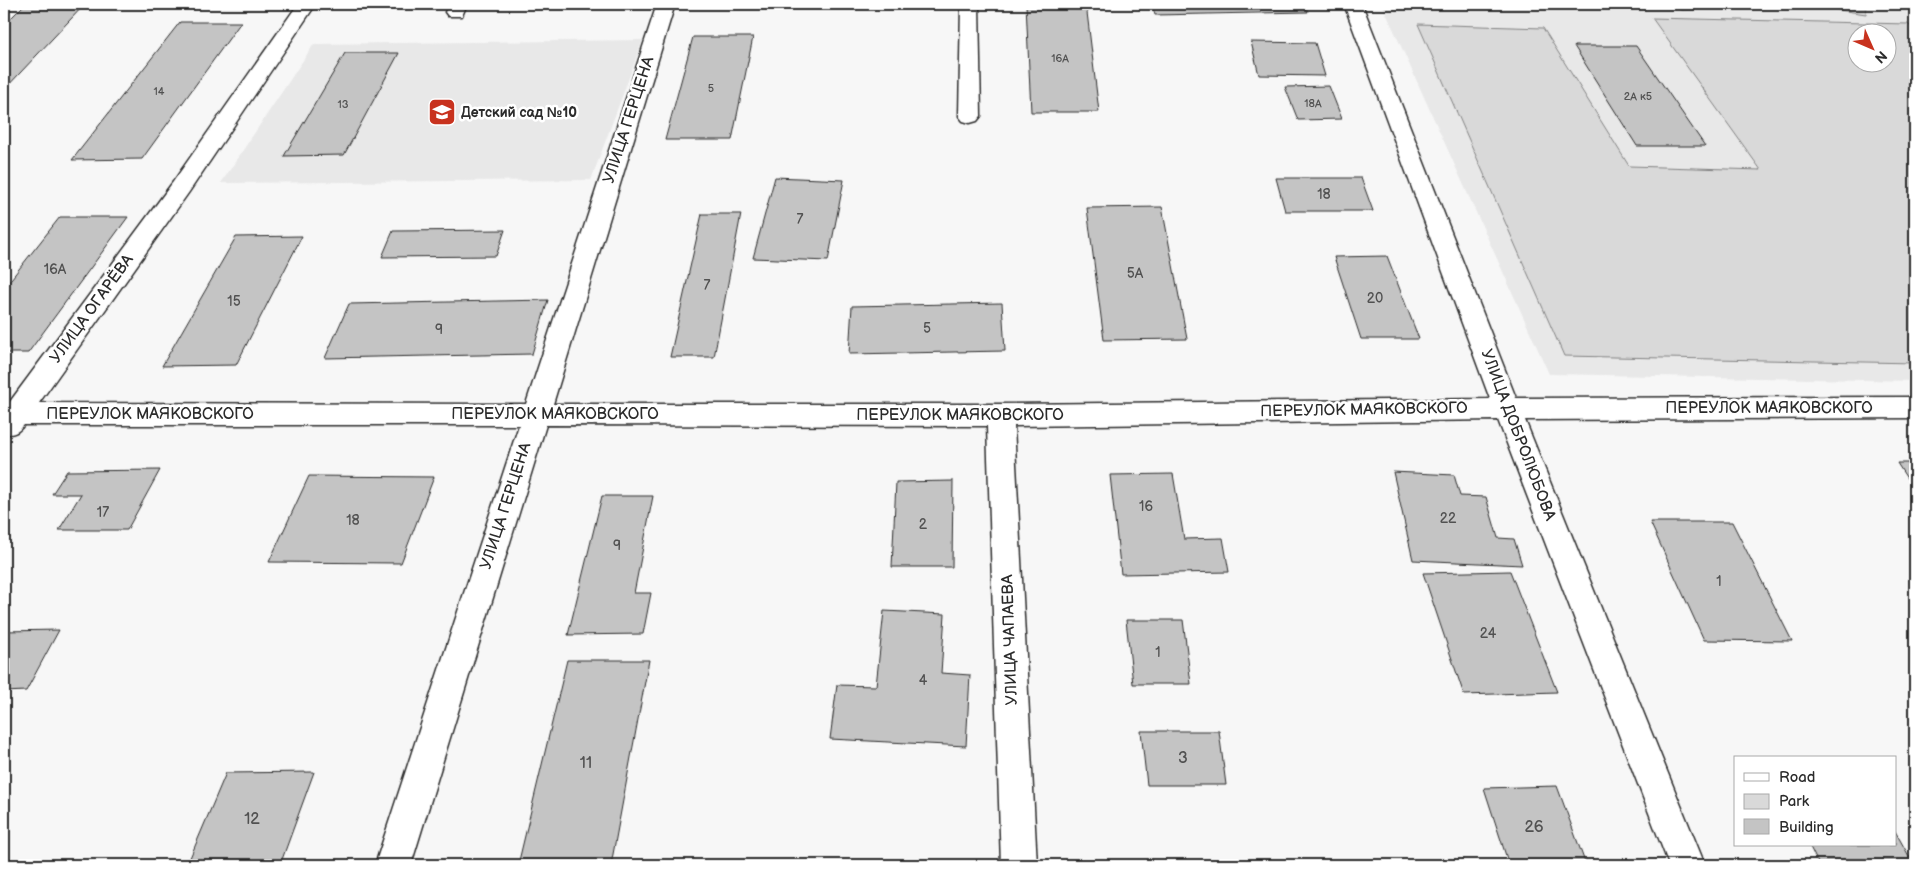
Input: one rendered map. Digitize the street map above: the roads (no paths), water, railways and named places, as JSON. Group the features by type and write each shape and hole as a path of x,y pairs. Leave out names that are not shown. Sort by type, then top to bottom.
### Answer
{"street":[{"name":"УЛИЦА ОГАРЁВА","path":"8,420 181,187 307,4"},
{"name":"УЛИЦА ГЕРЦЕНА","path":"393,865 666,4"},
{"path":"970,4 970,116"},
{"name":"УЛИЦА ДОБРОЛЮБОВА","path":"1352,4 1507,408 1687,865"},
{"name":"ПЕРЕУЛОК МАЯКОВСКОГО","path":"8,420 535,414 1000,415 1507,408 1915,408"},
{"name":"УЛИЦА ЧАПАЕВА","path":"1000,415 1019,865"}],"place":[{"name":"Детский сад №10","path":"442,112"}]}
